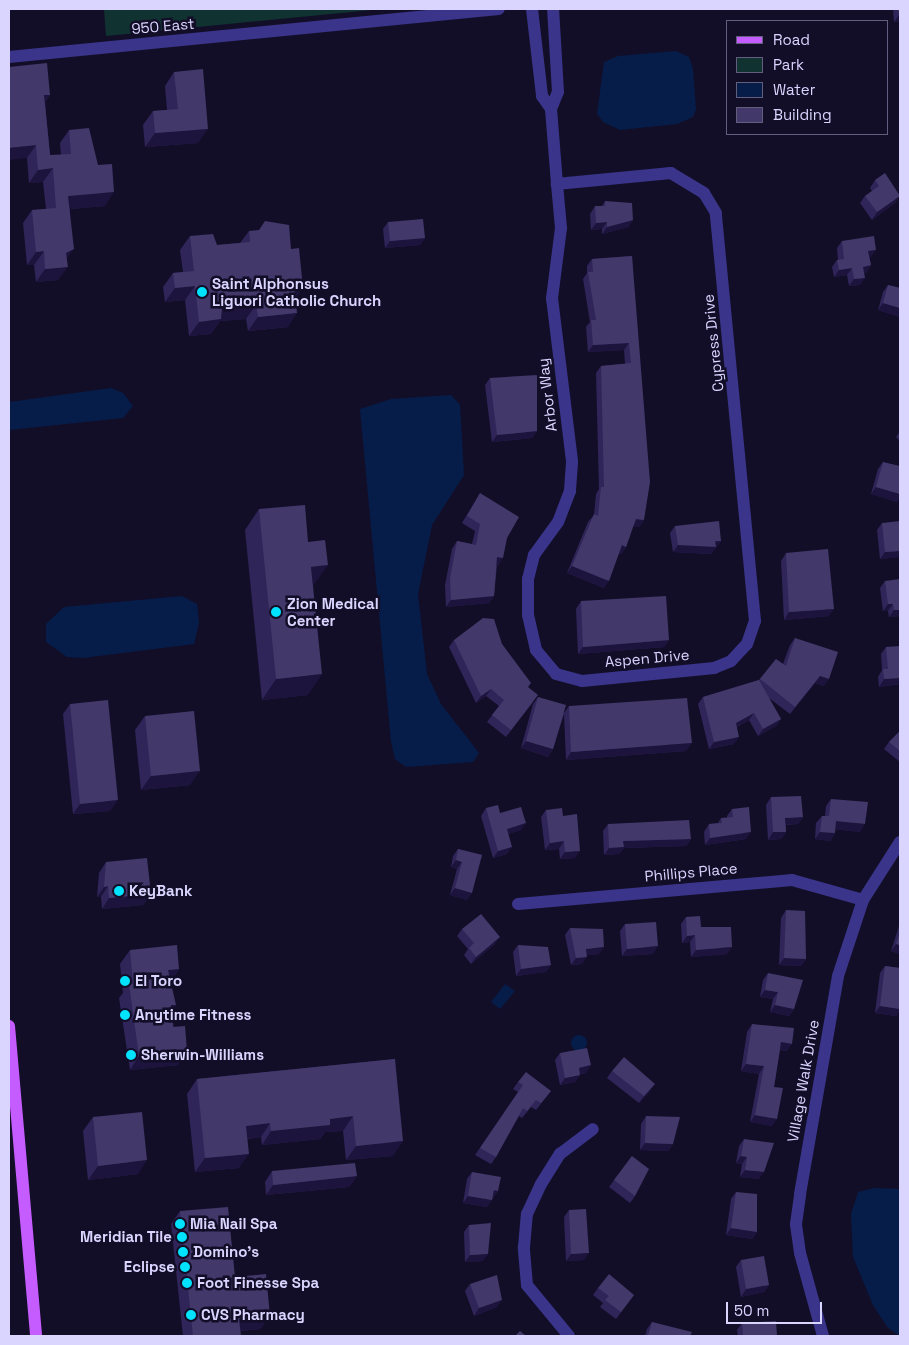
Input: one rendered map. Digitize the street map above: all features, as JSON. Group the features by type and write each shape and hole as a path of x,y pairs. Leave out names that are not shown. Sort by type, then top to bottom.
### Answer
{"main road":[{"path":"9,1026 36,1336"}],"street":[{"name":"950 East","path":"9,57 499,9"},
{"name":"Arbor Way","path":"532,9 542,96 551,109"},
{"name":"Arbor Way","path":"545,664 536,650 528,615 528,579 534,555 558,522 570,491 572,462 552,298 561,228 551,109 558,92 553,9"},
{"name":"Cypress Drive","path":"558,184 671,174 704,193 716,213 755,600 755,621 747,644"},
{"name":"Aspen Drive","path":"545,664 556,674 582,681 714,668 731,661 747,644"},
{"name":"Village Walk Drive","path":"824,1336 796,1224 838,976 863,900 900,842"},
{"name":"Phillips Place","path":"518,904 792,880 863,900"},
{"path":"570,1336 527,1285 526,1230 537,1191 560,1154 593,1129"}],"green space":[{"path":"104,9 382,9 106,36"}],"water":[{"path":"676,51 689,57 693,69 696,109 693,117 677,124 620,130 603,122 597,114 604,62 618,56"},
{"path":"111,388 123,393 133,406 123,418 9,430 9,402"},
{"path":"451,395 460,405 464,475 432,525 418,594 427,674 441,704 479,753 473,762 406,767 395,759 391,742 360,409 391,399"},
{"path":"182,596 197,604 199,623 194,644 83,658 67,657 46,642 46,624 64,607"},
{"path":"505,984 515,991 500,1009 491,1002"},
{"path":"576,1035 582,1035 587,1040 585,1049 576,1051 571,1046 571,1040"},
{"path":"874,1188 900,1189 900,1336 888,1328 873,1305 853,1257 851,1214 858,1192"}],"building":[{"path":"47,63 50,95 44,95 50,155 71,154 69,130 89,128 98,165 112,164 114,192 68,196 74,249 66,253 68,267 45,269 44,251 36,252 32,210 56,208 53,168 38,170 36,145 9,148 9,67"},
{"path":"203,69 208,129 155,133 153,111 178,109 174,72"},
{"path":"885,173 900,196 877,212 865,196 879,186 875,180"},
{"path":"605,201 632,203 633,220 607,227 607,222 596,223 595,206 605,206"},
{"path":"423,219 425,238 390,241 388,222"},
{"path":"265,221 289,225 291,249 299,248 303,288 295,289 297,313 258,317 256,305 222,308 221,319 199,322 195,286 175,288 173,273 194,271 190,236 213,234 217,245 250,242 249,231 259,230"},
{"path":"874,236 876,250 868,251 871,265 863,267 865,278 854,279 852,268 839,270 837,260 844,259 842,241"},
{"path":"632,256 650,482 644,520 636,519 626,547 622,545 609,581 572,566 594,514 598,516 601,487 604,487 601,366 631,363 629,343 593,345 591,320 596,320 588,272 593,272 592,259"},
{"path":"888,285 900,288 900,308 883,303"},
{"path":"537,375 537,431 497,435 490,378"},
{"path":"883,462 900,466 900,494 876,487"},
{"path":"480,493 519,517 507,538 503,558 497,557 494,596 451,600 450,578 457,541 476,545 480,524 467,516"},
{"path":"305,505 308,542 325,540 328,565 311,567 322,674 276,679 259,509"},
{"path":"719,521 721,541 715,541 716,547 678,545 675,526"},
{"path":"900,521 900,551 885,552 882,523"},
{"path":"828,549 834,609 789,612 786,553"},
{"path":"900,579 900,610 894,610 893,604 888,604 885,581"},
{"path":"666,596 669,640 583,647 581,601"},
{"path":"483,618 494,619 502,644 531,683 528,687 538,695 511,730 492,715 504,700 491,689 481,696 454,640"},
{"path":"795,638 838,652 829,679 820,676 795,707 760,679 776,659 786,666"},
{"path":"900,646 900,678 884,679 883,669 888,669 886,647"},
{"path":"759,680 781,719 763,729 754,713 736,723 739,737 714,742 703,697"},
{"path":"538,697 566,705 553,749 526,741"},
{"path":"687,698 692,743 571,752 569,706"},
{"path":"108,700 118,800 80,804 70,704"},
{"path":"194,711 200,771 151,776 145,716"},
{"path":"900,731 900,751 889,742"},
{"path":"801,796 803,817 785,818 786,832 773,832 771,797"},
{"path":"831,799 868,802 865,824 836,821 835,833 820,832 822,816 829,816"},
{"path":"498,805 500,813 521,807 526,823 507,829 512,847 498,851 486,808"},
{"path":"749,807 751,832 710,838 709,824 722,823 721,818 733,817 732,809"},
{"path":"562,808 563,816 577,814 580,851 565,852 564,841 550,843 546,810"},
{"path":"689,820 691,839 623,841 624,847 609,848 608,824"},
{"path":"458,849 482,855 472,893 455,888 462,862 456,860"},
{"path":"147,858 151,894 109,898 108,886 104,887 106,862"},
{"path":"786,910 805,911 806,959 784,958"},
{"path":"481,914 500,937 476,957 469,948 474,943 462,929"},
{"path":"700,916 701,927 731,927 732,947 696,950 695,935 687,936 686,917"},
{"path":"656,922 658,946 627,949 625,924"},
{"path":"570,928 603,929 604,947 586,949 587,957 576,958"},
{"path":"900,932 900,945 896,944"},
{"path":"177,945 179,969 168,970 176,1005 171,1005 173,1027 185,1026 187,1051 139,1056 129,984 133,984 130,950"},
{"path":"518,945 548,947 551,965 521,969"},
{"path":"885,966 900,968 900,1009 880,1006"},
{"path":"768,973 803,980 794,1009 775,1005 778,992 765,990"},
{"path":"752,1024 794,1028 792,1044 781,1042 774,1087 783,1088 777,1119 755,1115 764,1066 746,1064"},
{"path":"587,1048 591,1065 579,1068 580,1075 565,1078 560,1053"},
{"path":"624,1057 655,1084 644,1096 612,1071"},
{"path":"395,1059 403,1141 356,1146 353,1116 330,1119 330,1125 271,1131 270,1123 246,1126 249,1154 205,1158 197,1079"},
{"path":"526,1072 551,1091 541,1103 536,1100 527,1111 523,1108 496,1157 480,1148 523,1085 518,1082"},
{"path":"142,1112 147,1160 98,1166 93,1117"},
{"path":"646,1116 680,1117 673,1144 645,1143"},
{"path":"744,1139 774,1143 764,1172 745,1170 747,1157 741,1156"},
{"path":"632,1156 649,1169 635,1196 614,1180"},
{"path":"355,1163 357,1176 273,1185 272,1171"},
{"path":"472,1172 501,1177 498,1191 494,1190 492,1200 468,1196"},
{"path":"736,1192 757,1194 757,1232 731,1228"},
{"path":"228,1207 235,1277 266,1274 270,1316 239,1319 241,1336 193,1336 180,1211"},
{"path":"586,1209 589,1253 571,1254 569,1210"},
{"path":"491,1223 488,1254 470,1255 469,1225"},
{"path":"764,1256 769,1285 746,1289 741,1260"},
{"path":"609,1274 634,1295 621,1312 605,1300 609,1296 598,1288"},
{"path":"497,1275 502,1300 479,1308 470,1284"},
{"path":"776,1321 777,1336 743,1336 742,1323"},
{"path":"652,1322 692,1332 690,1336 648,1336"},
{"path":"520,1331 526,1336 515,1336"}],"place":[{"name":"Saint Alphonsus Liguori Catholic Church","path":"202,292"},
{"name":"Zion Medical Center","path":"276,612"},
{"name":"KeyBank","path":"119,891"},
{"name":"El Toro","path":"125,981"},
{"name":"Anytime Fitness","path":"125,1015"},
{"name":"Sherwin-Williams","path":"131,1055"},
{"name":"Mia Nail Spa","path":"180,1224"},
{"name":"Meridian Tile","path":"182,1237"},
{"name":"Domino's","path":"183,1252"},
{"name":"Eclipse","path":"185,1267"},
{"name":"Foot Finesse Spa","path":"187,1283"},
{"name":"CVS Pharmacy","path":"191,1315"}]}
